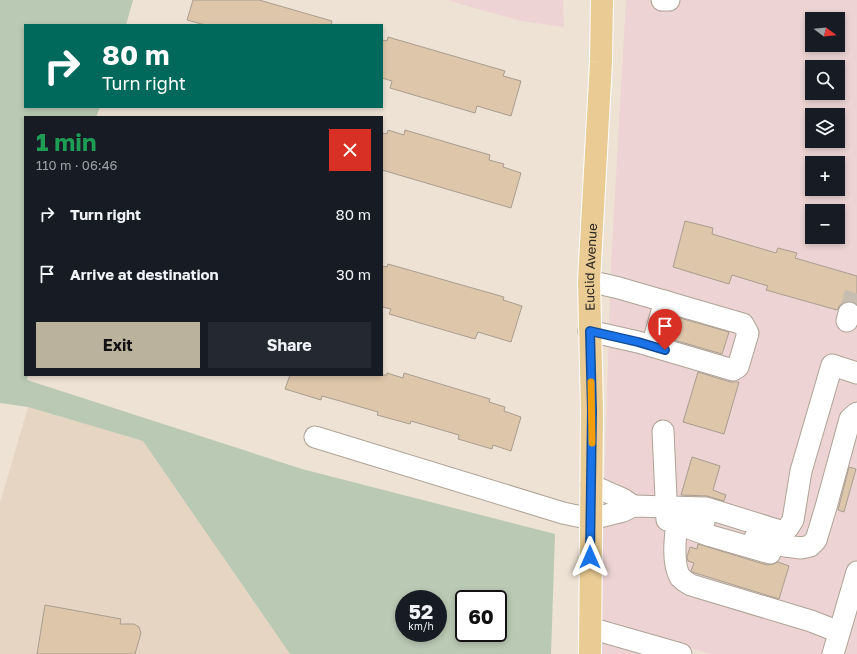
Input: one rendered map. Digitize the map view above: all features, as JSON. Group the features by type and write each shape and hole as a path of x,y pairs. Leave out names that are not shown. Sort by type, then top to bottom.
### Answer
{"main road":[{"name":"Euclid Avenue","path":"590,654 592,411 589,280 601,62 602,0"}],"street":[{"path":"662,0 669,0"},
{"path":"589,280 743,324 748,333 738,367 732,370 652,346 590,331"},
{"path":"652,346 665,301"},
{"path":"315,437 563,513 591,519 623,511 633,506 706,508 780,531 788,528 793,520 801,471 832,366 857,373"},
{"path":"857,413 850,419 816,540 810,546 801,548 785,546 688,518 683,518 677,522 672,535 668,565 671,582 675,590 836,643 857,572"},
{"path":"663,431 666,506 672,535"},
{"path":"672,535 682,526 711,536 798,560 810,560 817,557 822,550 836,510 853,444 857,436"},
{"path":"591,485 623,498 633,506"},
{"path":"590,628 682,654"}],"shaded area":[{"path":"447,0 563,0 564,27 521,21"},
{"path":"626,0 857,0 857,654 710,654 600,620 611,265"},
{"path":"28,407 143,441 290,654 0,654 0,503"},
{"path":"601,641 647,654 601,654"}],"green space":[{"path":"0,0 133,0 126,24 24,24 24,108 100,108 96,116 24,116 24,376 28,376 27,380 302,469 555,534 551,654 290,654 143,441 28,407 0,403"}],"building":[{"path":"193,0 259,0 332,21 331,24 201,24 187,20"},
{"path":"388,37 505,71 503,76 521,81 511,116 477,106 475,113 390,88 392,81 383,78 383,40 387,41"},
{"path":"388,130 404,135 405,130 490,155 489,160 504,164 503,167 521,173 511,208 383,170 383,133 387,134"},
{"path":"685,221 713,228 712,234 776,253 778,248 797,253 795,258 857,276 857,304 852,301 845,302 840,305 837,310 766,290 768,286 732,275 729,284 673,267"},
{"path":"388,264 504,297 503,300 522,306 511,342 478,332 475,339 389,314 391,309 383,307 383,266 387,267"},
{"path":"673,316 729,332 722,354 667,338"},
{"path":"698,372 730,382 739,382 724,434 683,422"},
{"path":"387,373 403,378 404,373 490,399 489,402 505,407 504,411 521,417 511,451 493,445 492,449 458,439 459,435 411,421 410,424 377,415 378,412 340,401 322,396 321,400 285,389 290,376 387,375"},
{"path":"692,457 720,466 713,490 726,495 724,501 707,496 681,495"},
{"path":"849,467 856,469 844,512 838,510"},
{"path":"698,544 767,565 778,562 789,566 779,599 692,572 694,563 688,561 687,557 690,547 697,549"},
{"path":"45,605 121,619 120,624 134,624 139,627 141,633 135,654 37,654"}],"tunnel":[{"path":"849,313 857,287"}],"slow traffic":[{"path":"591,382 592,443"}],"route":[{"path":"590,557 592,411 590,331 665,350"}]}
